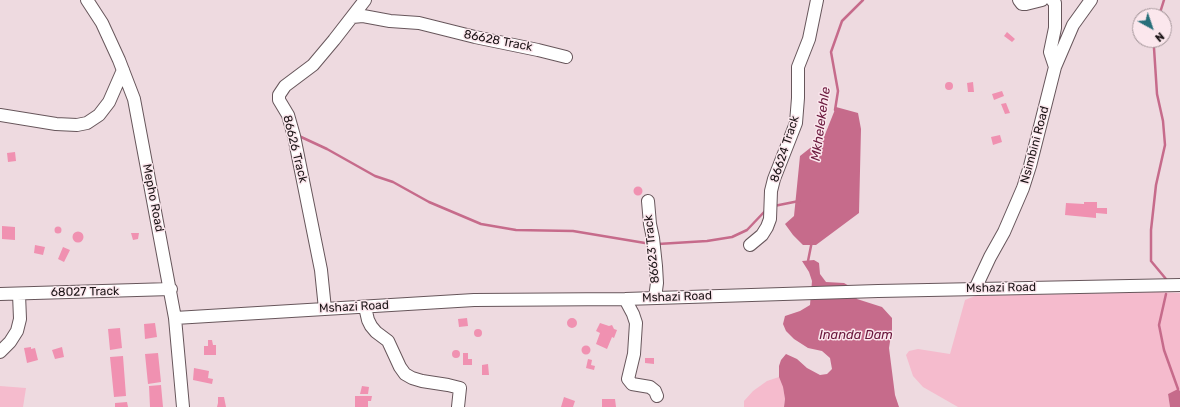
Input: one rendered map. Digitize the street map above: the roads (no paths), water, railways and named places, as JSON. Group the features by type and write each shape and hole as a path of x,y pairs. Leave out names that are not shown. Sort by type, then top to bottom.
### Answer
{"street":[{"name":"Mepho Road","path":"87,0 102,23 134,99 171,289 183,407"},
{"name":"86626 Track","path":"325,309 321,270 294,136 288,115 279,100 279,95 285,86 312,65 365,0"},
{"name":"86624 Track","path":"750,245 762,234 770,219 774,179 796,123 798,68 809,39 817,0"},
{"path":"1019,0 1022,4 1026,4 1042,0"},
{"path":"1052,0 1055,3 1055,28 1050,52 1055,67"},
{"name":"Nsimbini Road","path":"975,289 990,256 1004,232 1023,188 1055,67 1073,25 1091,0"},
{"name":"86628 Track","path":"352,17 371,16 390,21 419,23 475,37 538,50 566,58"},
{"path":"0,115 56,124 77,125 87,123 99,116 109,102 123,70"},
{"name":"86623 Track","path":"648,201 656,266 657,283 655,298"},
{"name":"Mshazi Road","path":"175,318 474,300 625,299 878,291 1180,285"},
{"name":"68027 Track","path":"0,294 171,289"},
{"path":"0,352 17,332 20,319 20,294"},
{"path":"625,299 636,323 634,354 629,373 630,382 636,385 650,386 655,391 657,396"},
{"path":"365,307 371,326 388,341 400,367 405,374 422,381 460,388 458,407"}],"water":[{"path":"836,107 858,113 861,129 859,213 816,245 803,245 785,224 794,216 800,156 824,137"},
{"name":"Inanda Dam","path":"814,260 819,263 820,274 826,282 844,283 851,287 857,299 882,307 892,318 889,348 895,395 899,407 784,407 785,399 783,387 779,377 779,366 781,360 786,354 797,359 807,368 820,375 827,374 832,369 830,358 822,351 808,348 794,339 786,331 783,324 785,316 800,311 810,305 812,281 809,272 802,261"},
{"path":"1178,389 1180,391 1180,407 1170,407 1168,394"}],"waterway":[{"name":"Mkhelekehle","path":"835,110 838,91 831,52 842,21 863,0"},
{"path":"1162,8 1164,0"},
{"path":"1154,48 1157,94 1163,121 1165,145 1156,185 1151,230 1151,261 1166,279"},
{"path":"299,136 327,149 375,176 393,182 429,202 481,224 516,230 573,231 651,244"},
{"path":"774,206 799,201"},
{"path":"658,244 707,241 732,237 747,230 766,210"},
{"name":"Mkhelekehle","path":"808,261 812,241"},
{"path":"1166,294 1159,325 1164,350 1178,389"}]}
